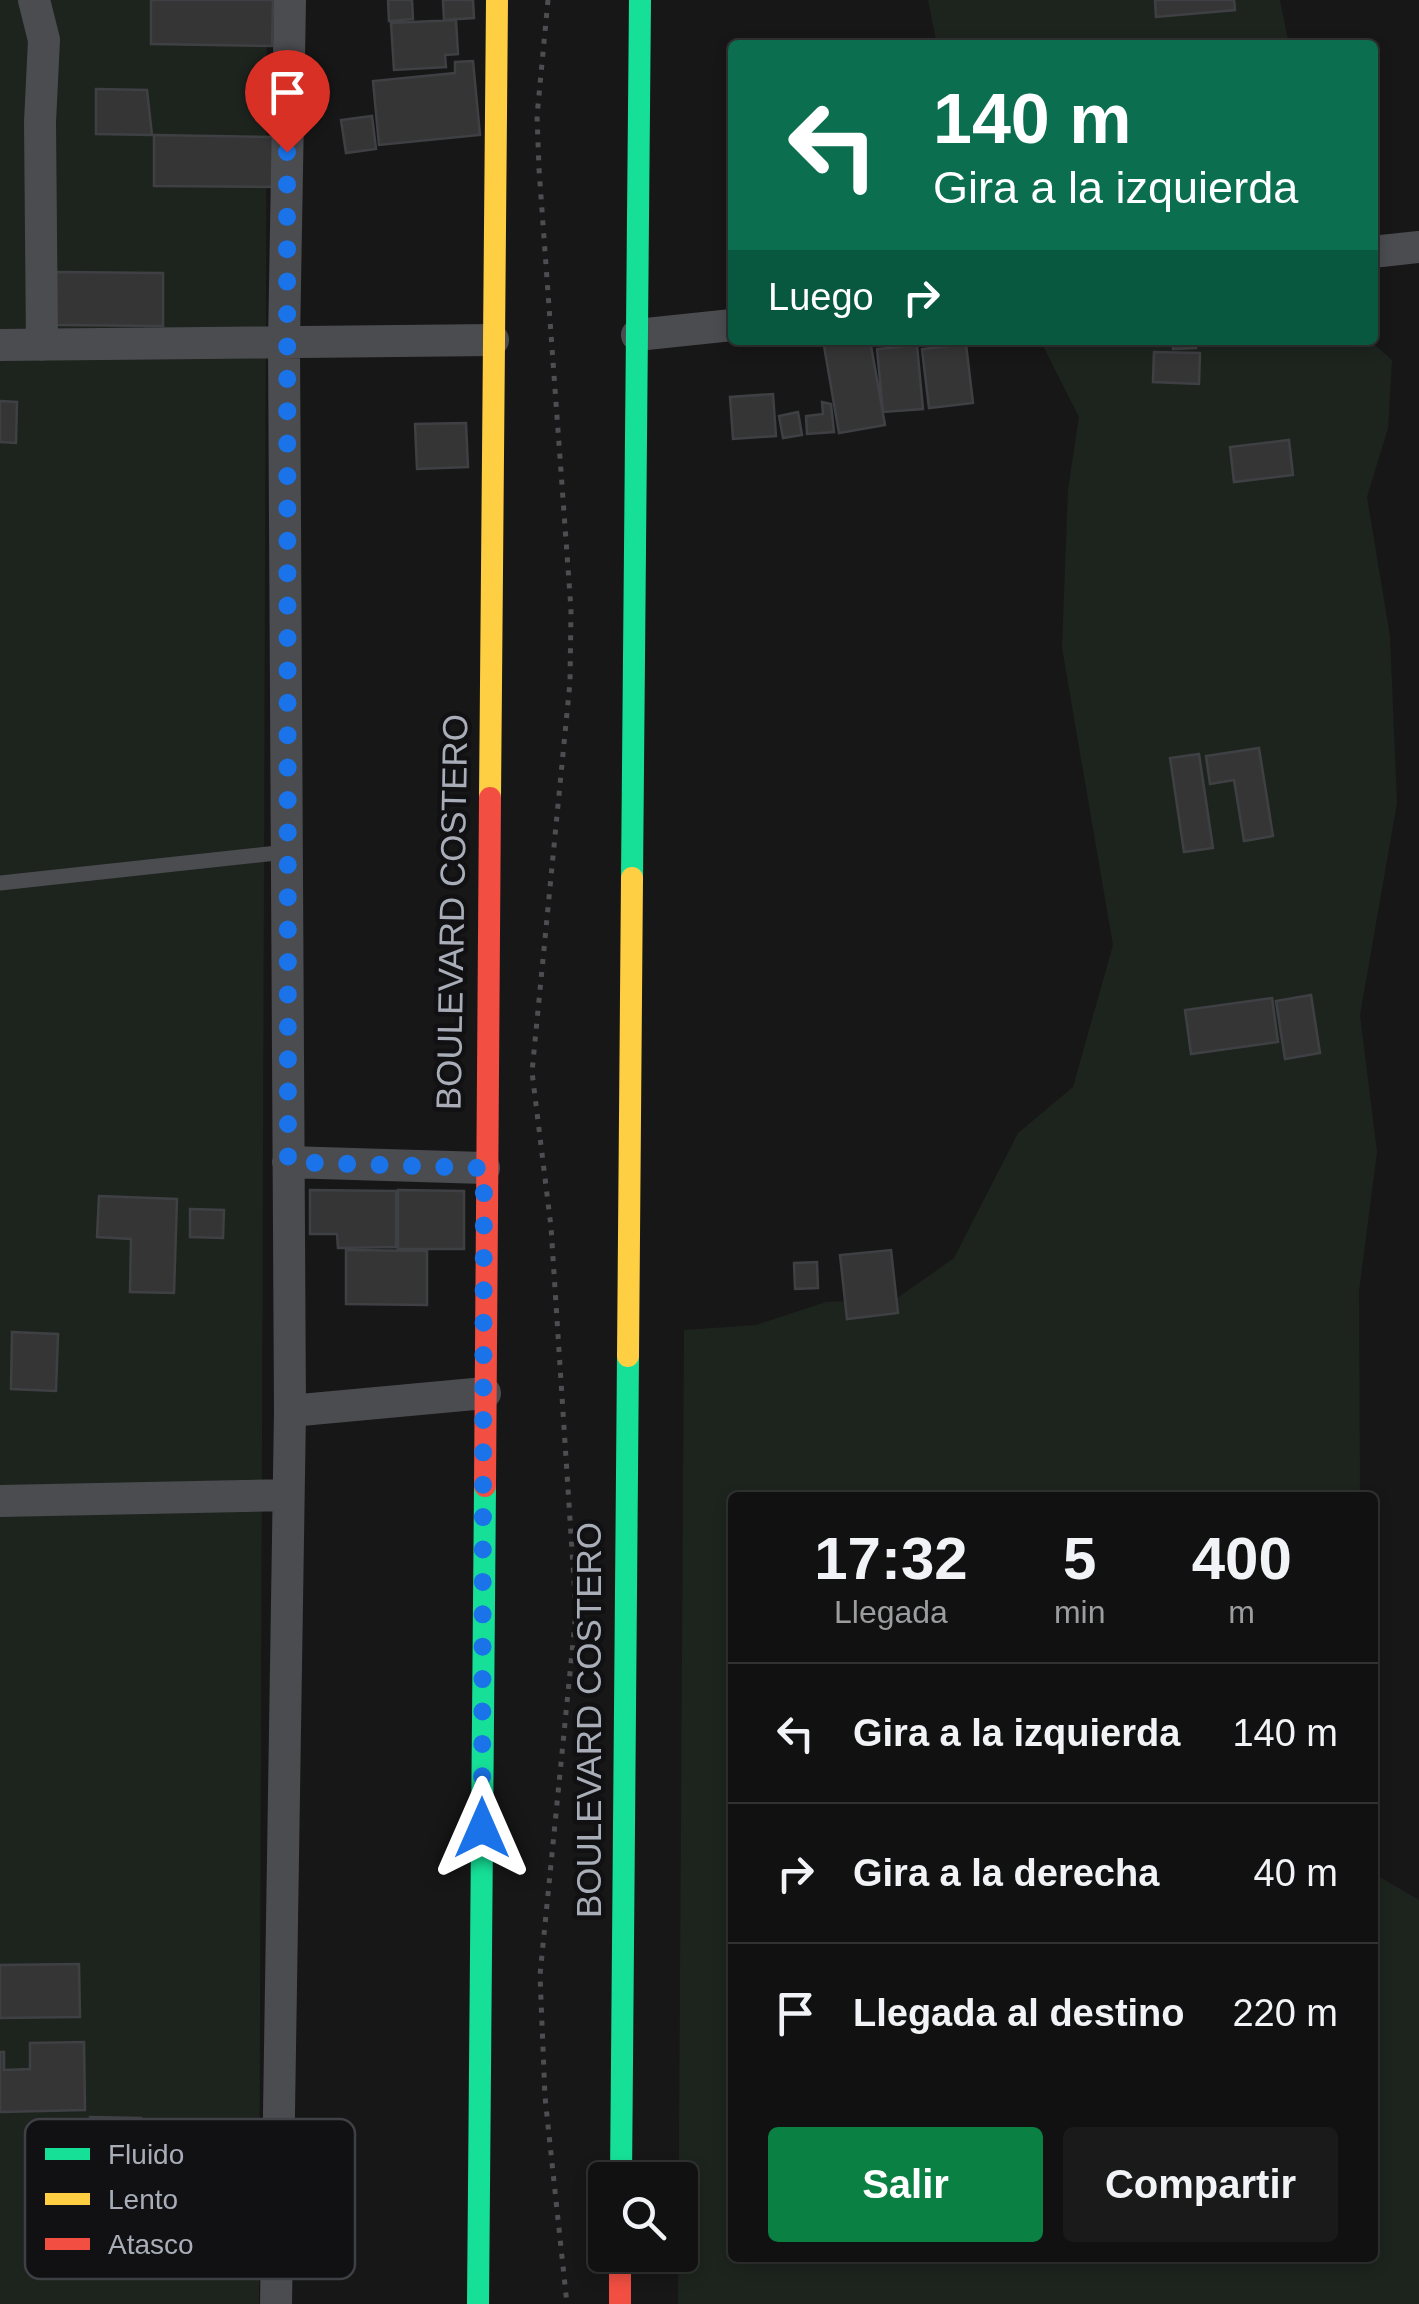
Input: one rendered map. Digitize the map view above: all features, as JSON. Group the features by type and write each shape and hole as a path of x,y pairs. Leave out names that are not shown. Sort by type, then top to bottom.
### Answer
{"main road":[{"name":"BOULEVARD COSTERO","path":"478,2304 484,1168 497,0"},
{"name":"BOULEVARD COSTERO","path":"621,2162 640,0"},
{"path":"620,2272 620,2304"}],"street":[{"path":"34,0 44,40 40,122 42,344"},
{"path":"279,2119 290,1411 284,343 290,0"},
{"path":"1378,251 1419,247"},
{"path":"637,335 728,324"},
{"path":"0,345 493,340"},
{"path":"288,1162 484,1168"},
{"path":"290,1411 485,1393"},
{"path":"0,1501 288,1495"},
{"path":"276,2279 276,2304"}],"lane":[{"path":"0,884 286,852"}],"path":[{"path":"548,0 538,151 571,609 570,682 532,1072 551,1227 576,1612 540,1975 545,2097 566,2304"}],"shaded area":[{"path":"0,0 267,0 260,2119 25,2119 25,2279 259,2279 259,2304 0,2304"},
{"path":"928,0 1280,0 1288,40 936,40"},
{"path":"1043,345 1375,345 1392,360 1388,428 1367,497 1390,636 1397,803 1360,1015 1377,1152 1359,1291 1360,1492 728,1492 728,2262 1378,2262 1378,1876 1419,1900 1419,2304 678,2304 678,2272 698,2272 698,2162 679,2162 684,1330 756,1325 826,1302 896,1299 954,1258 1018,1133 1073,1087 1113,945 1062,648 1068,489 1079,417"}],"building":[{"path":"151,0 273,0 272,46 151,44"},
{"path":"388,0 412,0 413,19 389,21"},
{"path":"443,0 473,0 474,18 444,20"},
{"path":"1155,0 1234,0 1235,10 1156,17"},
{"path":"456,20 458,54 445,55 446,67 394,70 391,23"},
{"path":"473,61 480,135 379,145 373,81 455,73 455,62"},
{"path":"96,89 147,90 152,135 96,134"},
{"path":"372,116 376,149 346,153 341,120"},
{"path":"154,135 277,137 277,187 154,186"},
{"path":"56,272 163,273 163,326 56,325"},
{"path":"824,345 871,345 885,425 839,433"},
{"path":"917,345 923,409 883,412 877,349"},
{"path":"966,345 973,403 929,408 922,349"},
{"path":"1173,345 1196,345 1196,348 1173,349"},
{"path":"1154,352 1200,353 1199,384 1153,382"},
{"path":"773,394 776,436 733,439 730,397"},
{"path":"0,401 17,402 16,443 0,442"},
{"path":"822,402 831,404 834,432 807,434 806,416 823,414"},
{"path":"798,412 802,435 783,438 779,416"},
{"path":"466,423 468,467 417,469 415,424"},
{"path":"1289,440 1293,475 1234,482 1230,447"},
{"path":"1259,748 1273,836 1244,841 1234,780 1210,784 1206,756"},
{"path":"1199,754 1213,848 1184,852 1170,758"},
{"path":"1311,995 1320,1053 1285,1059 1276,1001"},
{"path":"1272,998 1278,1042 1191,1054 1185,1010"},
{"path":"310,1190 396,1191 396,1247 338,1248 337,1234 310,1234"},
{"path":"398,1190 464,1191 464,1249 398,1249"},
{"path":"99,1196 177,1199 174,1293 130,1292 131,1239 97,1237"},
{"path":"190,1209 224,1210 223,1238 190,1237"},
{"path":"346,1250 427,1251 427,1305 346,1304"},
{"path":"891,1250 898,1313 847,1319 840,1255"},
{"path":"817,1262 818,1288 795,1289 794,1263"},
{"path":"12,1332 58,1334 56,1391 11,1389"},
{"path":"79,1964 80,2017 0,2018 0,1965"},
{"path":"84,2042 85,2110 0,2112 0,2052 4,2052 4,2070 30,2069 30,2043"},
{"path":"90,2117 141,2118 141,2119"}],"traffic: fast":[{"path":"632,878 640,0"},
{"path":"621,2162 628,1356"},
{"path":"478,2304 485,1486"}],"traffic: slow":[{"path":"490,798 497,0"},
{"path":"628,1356 632,878"}],"traffic: jam":[{"path":"485,1486 490,798"},
{"path":"620,2272 620,2304"}],"route":[{"path":"287,152 284,343 288,1162 484,1168 482,1828"}]}
